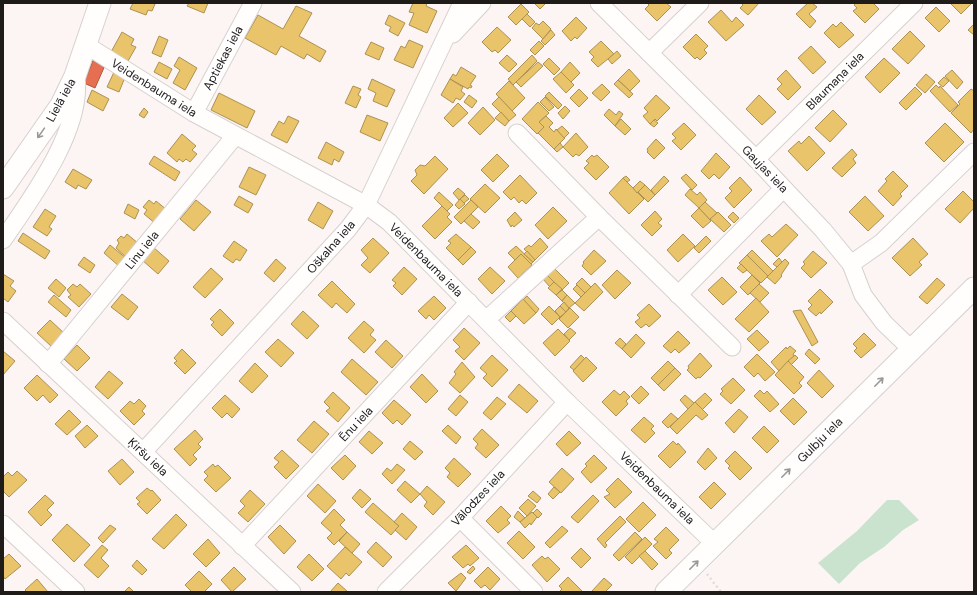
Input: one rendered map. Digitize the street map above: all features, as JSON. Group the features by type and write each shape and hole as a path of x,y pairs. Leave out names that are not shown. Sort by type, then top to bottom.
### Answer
{"main road":[{"name":"Lielā iela","path":"3,188 61,105 75,76 100,3"},
{"name":"Gulbju iela","path":"666,592 974,288"}],"street":[{"name":"Aptiekas iela","path":"194,113 253,3"},
{"name":"Oškalna iela","path":"143,452 348,229 366,205 445,43 462,3"},
{"path":"445,43 482,3"},
{"name":"Gaujas iela","path":"599,3 756,159 823,230 850,264 863,294 884,323 912,350"},
{"path":"649,53 700,3"},
{"name":"Blaumaņa iela","path":"756,159 914,3"},
{"name":"Veidenbauma iela","path":"86,45 194,113 366,205 389,222 487,319 567,402 715,544"},
{"path":"3,240 43,180 64,137 74,104 77,86 75,76"},
{"path":"517,133 599,217 732,347"},
{"name":"Linu iela","path":"48,364 235,136"},
{"path":"850,264 880,243 974,152"},
{"path":"678,295 784,189"},
{"path":"487,319 599,217"},
{"name":"Ēnu iela","path":"242,546 469,302"},
{"name":"Ķiršu iela","path":"3,321 292,592"},
{"name":"Vālodzes iela","path":"386,592 460,518 567,402"},
{"path":"460,518 534,592"},
{"path":"3,524 76,592"}],"path":[{"path":"698,561 720,592"}],"green space":[{"path":"887,500 899,500 919,520 903,530 884,547 860,563 839,584 818,563 857,531"}],"building: Homes":[{"path":"133,3 155,4 152,11 148,10 146,15 130,9"},
{"path":"189,3 208,3 204,13 187,6"},
{"path":"413,3 427,3 426,6 437,11 427,33 409,25 414,13 409,12"},
{"path":"534,3 546,3 540,9"},
{"path":"647,3 666,3 671,7 657,21 645,9 649,5"},
{"path":"741,3 759,3 748,15 740,8 743,5"},
{"path":"808,3 812,3 817,7 809,14 816,21 810,28 796,14"},
{"path":"856,3 873,3 879,9 865,23 853,11 857,8 854,5"},
{"path":"950,3 972,3 961,14"},
{"path":"521,4 529,12 516,25 508,17"},
{"path":"296,6 312,13 299,36 326,51 320,62 307,54 304,59 281,46 276,55 245,38 258,15 283,29"},
{"path":"936,7 950,21 939,32 925,18"},
{"path":"721,10 732,22 736,17 744,25 726,41 708,22"},
{"path":"527,14 535,22 530,27 522,19"},
{"path":"389,15 405,23 398,36 389,31 391,27 385,24"},
{"path":"576,17 587,28 577,39 575,37 571,41 562,31"},
{"path":"543,21 551,29 543,39 532,28 536,23 539,25"},
{"path":"841,22 854,35 839,48 824,33 833,24 836,27"},
{"path":"974,24 974,35 968,30"},
{"path":"497,27 511,40 498,53 495,50 492,52 482,42"},
{"path":"551,30 555,35 545,45 541,41"},
{"path":"910,31 925,46 908,64 892,49"},
{"path":"122,32 134,39 131,45 136,47 128,61 111,52"},
{"path":"696,34 708,46 704,50 707,53 700,60 697,57 695,59 683,47"},
{"path":"159,36 168,40 161,57 152,53"},
{"path":"409,40 423,46 413,68 394,60 401,46 405,48"},
{"path":"539,41 544,46 535,55 530,50"},
{"path":"601,41 614,54 598,67 591,60 594,57 589,52"},
{"path":"371,42 384,48 379,60 365,54"},
{"path":"811,46 826,62 813,74 798,58"},
{"path":"617,51 621,56 612,64 608,59"},
{"path":"507,55 517,64 509,72 499,63"},
{"path":"532,55 537,61 513,85 508,79"},
{"path":"179,57 197,68 185,90 173,83 180,70 174,66"},
{"path":"549,58 560,69 554,75 543,64"},
{"path":"884,58 900,73 880,93 865,77"},
{"path":"159,62 172,69 167,79 154,72"},
{"path":"538,62 543,66 521,87 516,82"},
{"path":"570,62 580,73 571,82 561,72"},
{"path":"461,67 476,76 470,85 472,86 471,88 469,87 468,89 450,79 453,74 456,76"},
{"path":"629,69 640,81 630,91 618,80"},
{"path":"115,70 126,75 119,92 107,87"},
{"path":"786,70 801,87 788,100 777,89 782,84 777,79"},
{"path":"952,70 963,82 957,89 945,76"},
{"path":"561,72 574,85 566,93 553,79"},
{"path":"926,74 935,82 925,93 916,85"},
{"path":"944,77 949,81 943,87 938,83"},
{"path":"372,79 395,90 387,107 373,101 376,93 368,89"},
{"path":"450,79 463,87 461,91 465,94 460,100 456,98 453,103 441,95"},
{"path":"618,80 633,94 629,98 614,84"},
{"path":"509,81 525,98 512,111 496,94"},
{"path":"602,84 610,92 601,101 592,93"},
{"path":"936,85 939,88 940,86 958,105 950,112 930,91"},
{"path":"353,86 361,89 358,95 361,97 356,108 345,103"},
{"path":"915,87 922,94 906,110 899,103"},
{"path":"579,89 588,98 579,107 570,98"},
{"path":"971,89 974,91 974,129 971,133 951,113 960,104 958,102"},
{"path":"92,90 109,99 103,111 87,102"},
{"path":"549,92 562,105 558,109 545,96"},
{"path":"219,93 255,111 247,128 211,110"},
{"path":"469,95 477,101 472,108 464,102"},
{"path":"656,95 670,108 657,121 655,119 650,124 643,116 648,112 644,108"},
{"path":"759,95 776,112 762,125 746,109"},
{"path":"499,97 516,115 509,121 492,104"},
{"path":"545,97 554,107 549,111 540,102"},
{"path":"538,102 549,113 539,122 544,127 537,134 522,119"},
{"path":"458,103 468,113 453,127 444,118"},
{"path":"565,106 570,111 563,119 558,113"},
{"path":"483,107 495,120 480,135 468,123"},
{"path":"144,108 148,112 144,118 139,115"},
{"path":"609,109 616,115 619,111 623,114 615,126 604,115"},
{"path":"833,110 847,124 830,142 815,128"},
{"path":"501,112 509,121 505,126 495,118"},
{"path":"367,115 388,123 380,141 360,132"},
{"path":"288,116 299,121 287,143 271,135 279,121 284,124"},
{"path":"546,116 553,123 549,127 554,132 556,129 565,138 554,149 538,133 544,127 539,122"},
{"path":"621,119 631,129 625,135 615,126"},
{"path":"654,120 658,123 654,127 650,124"},
{"path":"684,123 696,135 681,150 672,141 676,138 672,134"},
{"path":"945,123 964,142 944,162 925,143"},
{"path":"562,126 569,133 564,138 557,130"},
{"path":"576,133 588,147 579,156 576,154 573,157 563,147"},
{"path":"182,134 196,146 192,150 197,154 190,162 186,159 183,162 179,159 177,162 167,153"},
{"path":"809,136 825,153 807,171 788,151 799,141 801,144"},
{"path":"656,139 665,148 654,159 647,152 647,149"},
{"path":"326,142 344,152 339,162 334,159 332,165 318,158"},
{"path":"560,143 563,147 557,152 554,149"},
{"path":"852,149 857,155 853,159 856,163 842,177 832,168"},
{"path":"716,153 730,167 719,179 714,174 709,179 701,171"},
{"path":"497,154 509,166 493,182 481,170"},
{"path":"592,155 594,157 597,155 609,167 596,180 584,168 589,163 586,161"},
{"path":"154,156 180,172 175,181 149,164"},
{"path":"435,156 448,169 424,194 411,181 417,175 415,170 420,165 425,166"},
{"path":"249,167 266,175 256,195 239,187"},
{"path":"73,169 92,180 86,189 78,185 76,189 65,182"},
{"path":"893,171 908,186 900,194 902,196 893,206 878,191 887,181 885,179"},
{"path":"686,174 697,185 692,190 681,178"},
{"path":"520,175 537,193 526,204 522,200 519,203 514,197 511,200 503,192"},
{"path":"626,176 630,180 627,182 623,178"},
{"path":"664,176 669,181 655,195 651,190"},
{"path":"740,177 752,190 734,208 725,198 732,191 729,188"},
{"path":"623,178 644,199 629,214 609,193"},
{"path":"640,181 645,185 637,193 633,188"},
{"path":"485,184 500,198 485,213 470,199"},
{"path":"645,185 655,195 648,202 638,192"},
{"path":"458,188 465,194 459,200 453,193"},
{"path":"690,189 697,195 700,192 707,200 699,208 685,195"},
{"path":"963,191 974,202 974,208 960,223 945,209"},
{"path":"439,192 453,205 447,211 434,198"},
{"path":"465,195 469,199 464,203 460,199"},
{"path":"239,196 253,204 248,213 234,205"},
{"path":"865,196 884,216 868,231 849,212"},
{"path":"460,199 465,204 459,209 455,205"},
{"path":"149,200 154,204 156,201 167,210 156,224 144,214 147,210 143,207"},
{"path":"196,200 211,212 194,231 180,219"},
{"path":"471,200 478,207 461,224 454,217"},
{"path":"318,202 333,211 323,229 308,220"},
{"path":"705,202 717,213 710,220 699,208"},
{"path":"128,204 139,210 135,219 124,213"},
{"path":"442,206 450,214 447,217 452,222 435,239 422,226"},
{"path":"553,207 567,221 548,239 535,225"},
{"path":"699,208 711,221 703,228 691,216"},
{"path":"45,209 56,216 49,227 52,229 47,236 33,227"},
{"path":"655,211 662,219 658,223 662,226 652,236 641,225"},
{"path":"515,212 522,220 514,227 512,225 511,227 507,220"},
{"path":"718,212 731,225 724,232 710,219"},
{"path":"733,212 739,218 734,223 728,217"},
{"path":"471,214 480,222 473,229 464,221"},
{"path":"786,224 798,235 777,257 761,241 769,234 772,237"},
{"path":"23,233 50,251 45,259 18,241"},
{"path":"127,234 139,244 127,258 116,248 119,243 117,240 121,236 124,238"},
{"path":"456,234 471,247 458,260 446,248 451,243 448,241"},
{"path":"683,234 695,246 678,262 667,250"},
{"path":"706,236 711,241 699,253 694,248"},
{"path":"373,238 389,253 370,273 361,265 368,258 361,250"},
{"path":"540,238 548,247 535,260 524,249 529,245 531,247"},
{"path":"913,238 928,254 919,262 922,265 910,276 892,258"},
{"path":"234,241 247,250 240,261 236,259 233,263 223,256"},
{"path":"110,245 127,259 120,267 104,253"},
{"path":"516,246 533,262 531,264 521,254 515,260 508,253"},
{"path":"153,247 169,261 158,274 142,260"},
{"path":"471,247 476,252 463,265 458,260"},
{"path":"594,250 606,261 591,275 582,266 584,263 583,262"},
{"path":"752,250 773,271 768,276 747,255"},
{"path":"527,251 535,260 533,262 524,254"},
{"path":"813,251 827,263 811,278 801,268 805,264 803,262"},
{"path":"521,254 532,265 518,278 508,267"},
{"path":"747,255 768,276 761,283 739,263"},
{"path":"84,257 95,265 90,273 78,265"},
{"path":"779,258 782,262 777,267 773,264"},
{"path":"276,259 286,268 274,282 264,273"},
{"path":"785,259 789,263 781,275 782,276 775,284 767,277"},
{"path":"741,264 747,270 743,273 737,268"},
{"path":"404,267 417,279 402,295 393,286 396,283 392,280"},
{"path":"490,267 505,281 492,294 478,279"},
{"path":"211,268 223,279 205,298 193,287"},
{"path":"554,268 569,283 562,290 547,275"},
{"path":"617,270 631,283 615,299 602,285"},
{"path":"3,274 14,281 10,286 16,291 8,302 3,298"},
{"path":"547,275 554,282 550,287 543,279"},
{"path":"752,275 760,283 748,295 740,287"},
{"path":"722,277 737,292 723,305 708,290"},
{"path":"582,278 591,287 585,293 576,284"},
{"path":"937,278 945,285 927,304 919,297"},
{"path":"56,279 66,288 59,297 48,288"},
{"path":"332,281 355,304 347,313 336,303 332,308 318,295"},
{"path":"554,282 562,289 556,295 548,288"},
{"path":"595,283 603,292 584,311 575,303"},
{"path":"73,284 77,287 80,284 91,294 79,307 68,297 71,295 67,290"},
{"path":"759,284 769,293 760,302 750,293"},
{"path":"577,285 585,293 581,297 573,289"},
{"path":"820,289 833,302 821,314 820,312 816,316 808,309 812,305 808,301"},
{"path":"562,290 567,295 562,301 556,295"},
{"path":"122,294 138,307 128,320 111,307"},
{"path":"54,295 71,310 66,317 48,302"},
{"path":"567,295 575,303 569,308 562,301"},
{"path":"434,296 446,308 434,320 429,315 426,319 418,311"},
{"path":"527,296 539,309 536,313 523,300"},
{"path":"756,298 769,312 749,332 735,319"},
{"path":"523,299 536,313 524,324 511,311"},
{"path":"564,302 569,308 566,312 560,306"},
{"path":"649,304 661,316 649,327 646,324 641,328 635,322 640,318 637,315"},
{"path":"549,306 560,317 552,325 541,314"},
{"path":"560,306 566,312 560,317 555,311"},
{"path":"570,308 579,317 568,328 559,319"},
{"path":"220,309 234,323 222,336 211,325 214,322 210,319"},
{"path":"801,310 818,342 812,346 793,311"},
{"path":"303,311 319,326 307,339 291,324"},
{"path":"511,311 516,316 510,322 505,317"},
{"path":"50,320 65,334 52,347 37,333"},
{"path":"364,321 374,330 370,335 376,340 364,353 348,338"},
{"path":"464,328 480,343 464,360 455,351 460,347 453,340"},
{"path":"570,328 576,333 569,340 564,334"},
{"path":"558,329 570,341 555,356 543,343"},
{"path":"757,330 769,342 759,351 747,339"},
{"path":"678,331 690,343 679,353 675,349 671,353 663,346"},
{"path":"864,333 876,345 861,358 854,351 857,348 853,344"},
{"path":"636,334 645,343 631,358 622,349"},
{"path":"620,338 626,344 622,349 615,343"},
{"path":"278,339 294,353 281,367 265,352"},
{"path":"386,340 403,356 392,368 375,352"},
{"path":"77,345 90,358 77,371 64,359"},
{"path":"790,346 796,351 793,354 794,356 779,371 771,362 786,347 787,349"},
{"path":"182,349 196,363 185,374 174,363 177,361 174,358"},
{"path":"809,349 820,359 815,364 805,354"},
{"path":"3,351 15,361 3,375"},
{"path":"700,353 712,366 700,378 698,377 696,379 687,370 689,368 688,366"},
{"path":"757,354 775,372 765,381 758,373 754,377 744,367"},
{"path":"492,355 508,370 492,387 483,378 487,374 480,368"},
{"path":"581,355 585,359 574,370 570,367"},
{"path":"795,355 798,358 791,365 788,361"},
{"path":"586,357 597,368 583,382 573,371"},
{"path":"352,359 378,382 366,395 341,372"},
{"path":"668,361 675,368 658,385 651,378"},
{"path":"788,361 804,377 799,383 802,386 794,394 775,375"},
{"path":"462,362 475,377 460,393 449,383 456,374 454,372"},
{"path":"255,363 268,376 252,393 239,381"},
{"path":"675,368 681,374 664,391 658,385"},
{"path":"819,370 834,386 822,398 807,383"},
{"path":"109,371 123,383 108,399 95,387"},
{"path":"422,374 438,391 426,403 410,387"},
{"path":"37,375 58,395 50,403 43,395 37,401 24,388"},
{"path":"733,378 745,390 731,404 720,394 723,391 721,389"},
{"path":"519,384 538,401 527,413 508,397"},
{"path":"641,386 649,394 639,404 631,396"},
{"path":"614,390 620,395 624,391 630,397 626,401 628,404 616,416 602,402"},
{"path":"760,390 764,394 767,391 779,404 770,412 754,396"},
{"path":"333,392 350,408 338,422 326,411 330,408 324,402"},
{"path":"705,393 712,400 702,410 695,402"},
{"path":"225,395 240,409 232,418 227,413 222,418 212,408"},
{"path":"460,395 468,402 456,416 448,409"},
{"path":"685,395 694,403 688,409 680,400"},
{"path":"497,397 506,404 491,420 483,413"},
{"path":"793,398 807,412 794,425 780,411"},
{"path":"139,399 146,406 142,411 145,414 134,425 120,411 130,401 134,404"},
{"path":"394,400 411,415 402,425 397,420 393,424 382,413"},
{"path":"695,402 708,415 702,420 696,415 677,434 670,427"},
{"path":"739,409 748,417 734,433 725,423"},
{"path":"69,410 81,422 67,435 55,424"},
{"path":"671,413 678,419 668,428 662,422"},
{"path":"644,417 654,426 651,429 655,433 645,443 631,430"},
{"path":"314,421 329,434 312,453 297,440"},
{"path":"87,425 98,436 85,448 75,436"},
{"path":"448,425 461,437 456,444 442,431"},
{"path":"764,426 779,441 767,453 752,438"},
{"path":"482,429 499,445 486,458 475,448 478,444 473,439"},
{"path":"195,430 203,439 198,444 201,447 193,455 197,459 190,466 174,449"},
{"path":"369,431 383,443 372,454 359,442"},
{"path":"569,431 581,443 567,456 556,444"},
{"path":"410,441 423,452 415,460 403,449"},
{"path":"673,441 677,445 678,443 686,452 670,468 658,456"},
{"path":"708,448 717,458 705,470 697,462"},
{"path":"282,450 299,466 286,479 274,467 279,462 274,458"},
{"path":"735,451 752,468 740,480 728,468 730,466 725,461"},
{"path":"345,455 356,466 343,480 331,468"},
{"path":"594,455 607,468 591,483 581,472 587,466 585,464"},
{"path":"454,458 471,474 458,487 447,477 450,473 445,468"},
{"path":"122,459 134,472 120,485 108,471"},
{"path":"213,464 215,467 218,465 231,478 216,492 204,480 208,476 204,472"},
{"path":"397,464 405,470 392,484 382,474 387,468 391,471"},
{"path":"562,468 574,479 561,493 549,482"},
{"path":"17,471 27,480 9,497 3,491 3,477 8,472 12,476"},
{"path":"618,478 632,492 615,508 604,497 610,494 606,490"},
{"path":"405,481 420,494 411,503 397,490"},
{"path":"714,482 726,494 711,509 699,497"},
{"path":"318,484 336,501 325,513 307,496"},
{"path":"427,486 445,502 433,515 424,506 427,502 420,494"},
{"path":"554,487 560,492 553,499 548,494"},
{"path":"147,488 151,491 152,490 161,500 147,514 137,504 140,502 136,498"},
{"path":"360,489 371,499 362,508 352,498"},
{"path":"250,490 265,504 248,522 238,513 245,506 240,501"},
{"path":"533,491 541,498 537,503 528,496"},
{"path":"45,495 54,503 47,510 52,515 41,526 28,512"},
{"path":"593,495 599,501 578,523 571,517"},
{"path":"528,499 536,506 527,516 519,508"},
{"path":"643,502 656,515 639,532 626,519"},
{"path":"373,503 399,526 391,535 365,512"},
{"path":"501,506 511,516 507,520 510,523 498,533 486,521"},
{"path":"334,509 345,520 340,525 347,532 334,545 327,538 332,533 321,523"},
{"path":"537,509 542,514 538,518 533,513"},
{"path":"518,511 525,518 520,522 514,517"},
{"path":"532,512 537,517 531,525 530,523 525,528 520,522"},
{"path":"402,513 417,527 406,540 395,530 399,526 394,522"},
{"path":"176,514 187,525 164,549 152,539"},
{"path":"620,516 626,522 605,543 607,545 605,548 597,539"},
{"path":"67,524 90,545 74,562 52,540"},
{"path":"110,525 116,529 103,543 98,538"},
{"path":"280,525 296,541 284,554 268,537"},
{"path":"562,526 568,531 550,548 545,543"},
{"path":"666,527 679,540 669,550 672,553 666,559 653,546 658,542 654,539"},
{"path":"519,531 535,547 523,559 507,543"},
{"path":"347,532 360,544 352,553 339,541"},
{"path":"635,532 642,539 619,561 613,555"},
{"path":"645,537 652,544 632,564 625,557"},
{"path":"208,539 220,553 206,567 193,554"},
{"path":"376,542 392,557 383,567 367,552"},
{"path":"102,545 108,550 101,558 109,566 98,578 84,565"},
{"path":"466,545 479,558 470,566 468,564 463,568 452,557"},
{"path":"345,547 362,562 349,576 346,573 341,579 327,566"},
{"path":"581,548 591,558 581,568 571,558"},
{"path":"645,551 658,564 652,570 639,556"},
{"path":"9,554 21,566 5,579 3,576 3,559"},
{"path":"309,554 324,569 312,581 297,567"},
{"path":"542,556 545,559 548,557 560,569 547,582 532,565"},
{"path":"137,560 147,570 142,575 132,566"},
{"path":"473,566 475,569 470,574 467,572"},
{"path":"234,567 246,579 232,592 221,580"},
{"path":"488,567 500,579 490,590 485,585 481,588 474,581"},
{"path":"199,571 212,584 204,592 192,592 185,585"},
{"path":"461,573 466,578 456,591 448,583"},
{"path":"568,577 583,592 559,592 562,589 559,586"},
{"path":"604,578 612,585 605,592 593,592 592,591"},
{"path":"37,579 48,592 27,592 25,590"},
{"path":"338,583 348,592 330,592"},
{"path":"129,587 134,592 124,592"}],"building: Shops":[{"path":"94,58 106,63 95,88 84,83"}]}
